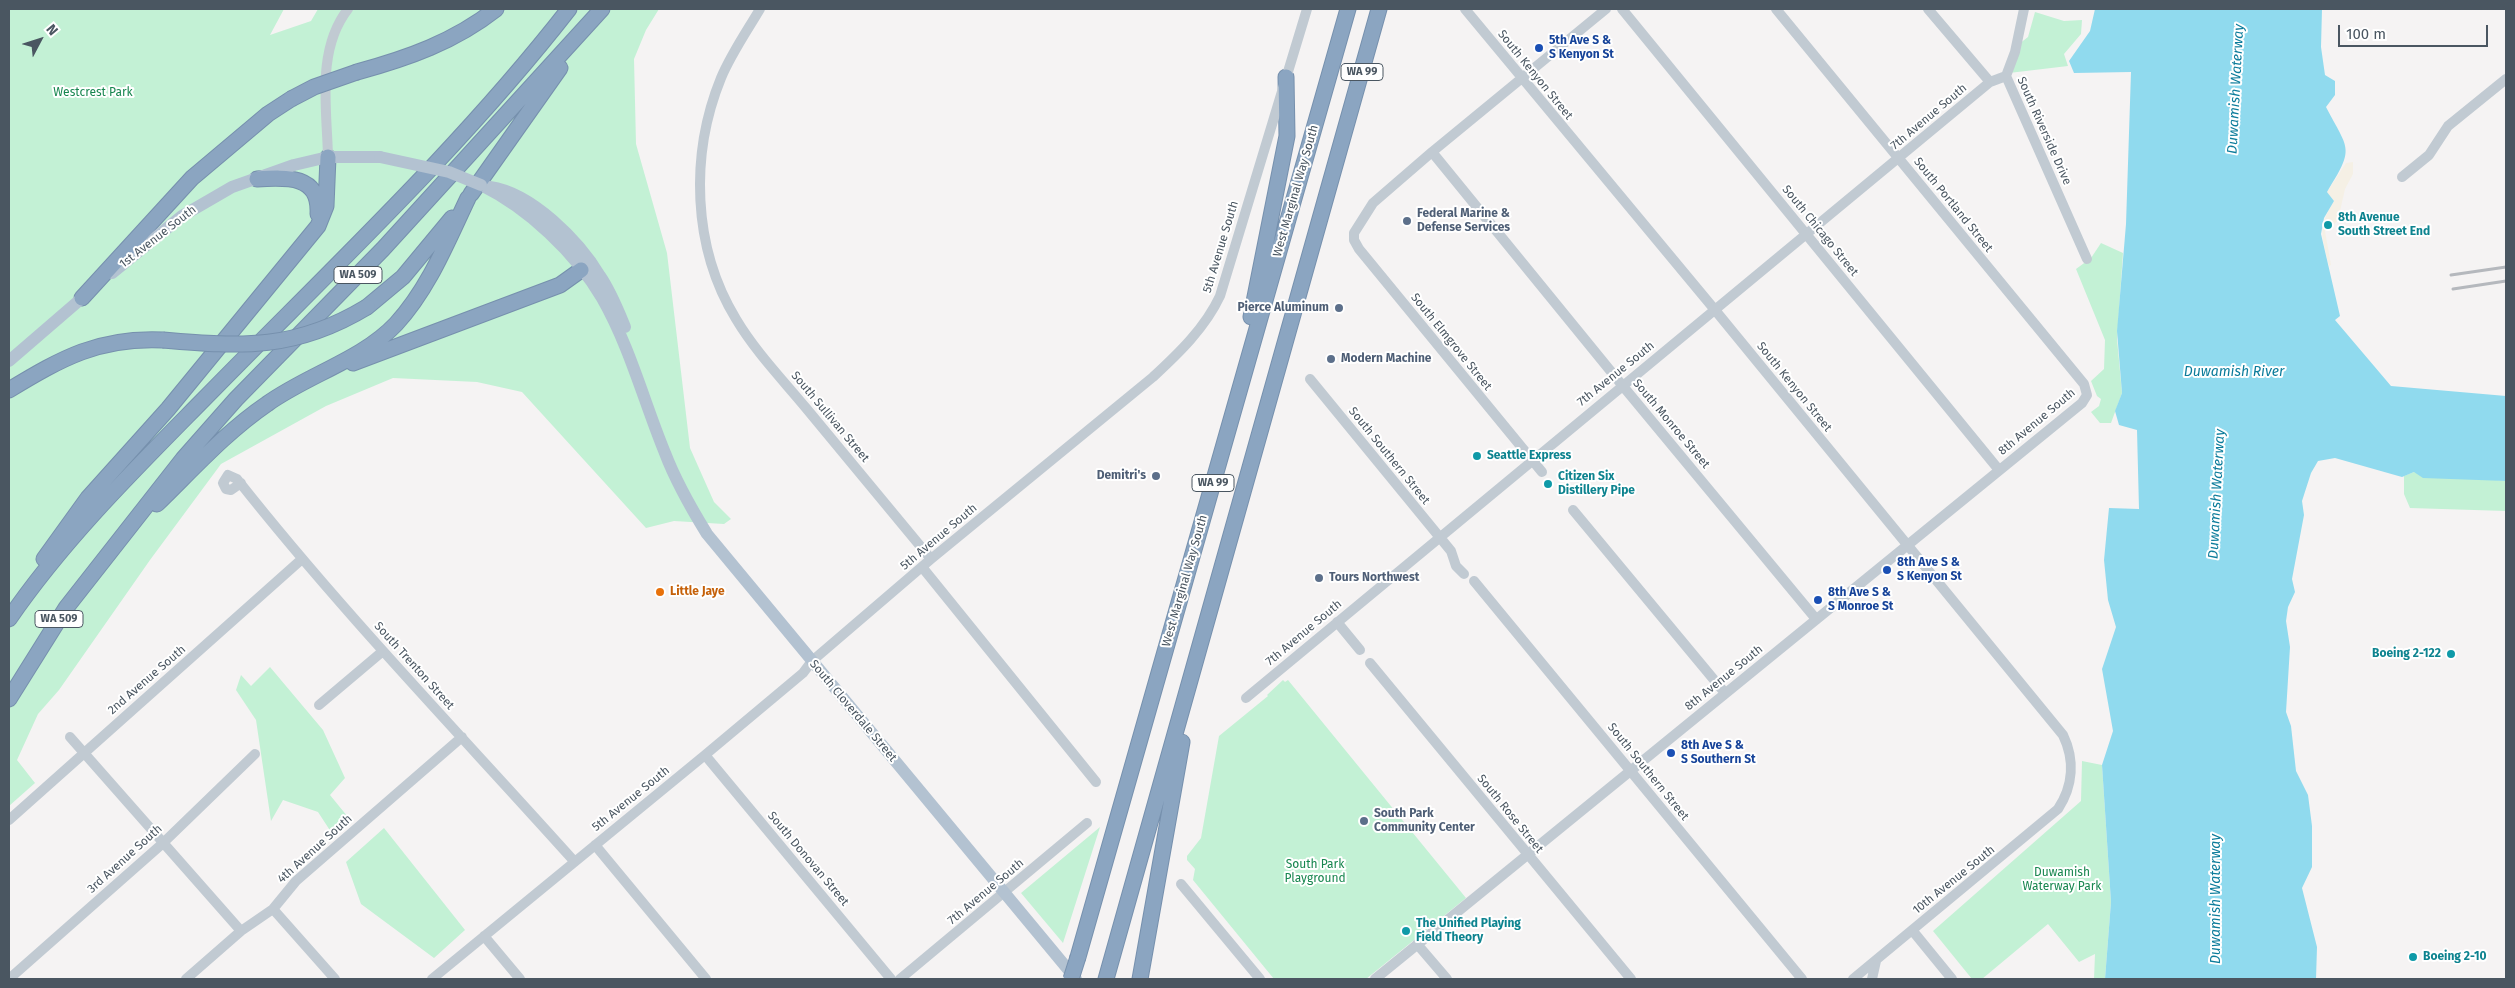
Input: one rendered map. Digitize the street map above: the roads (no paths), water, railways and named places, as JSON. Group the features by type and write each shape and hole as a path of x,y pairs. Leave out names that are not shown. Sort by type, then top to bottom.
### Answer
{"highway":[{"path":"82,298 192,178 268,114 314,87 357,72 420,54 463,33 496,9"},
{"name":"WA 509","path":"9,619 30,588 142,462 475,121 569,9"},
{"path":"9,390 74,353 99,345 142,339 239,345 268,344 300,338 324,329 367,307 403,277 468,198 602,9"},
{"name":"WA 509","path":"9,699 66,608 183,459 214,424 383,250 602,9"},
{"name":"West Marginal Way South","path":"1071,979 1348,9"},
{"name":"WA 99","path":"1106,979 1379,9"},
{"path":"1220,460 1279,185 1287,136 1286,77"},
{"path":"30,588 41,564 88,498 223,344 318,226 326,206 328,157"},
{"path":"257,179 285,179 302,182 309,186 316,193 318,199 318,226"},
{"path":"117,544 234,429 267,404 379,338 405,314 428,279 468,198"},
{"path":"307,381 560,285 581,270"},
{"path":"1140,979 1197,659"}],"main road":[{"name":"South Cloverdale Street","path":"328,157 380,157 449,172 497,193 544,228 581,270 600,296 612,318 680,488 707,534 1076,979"},
{"name":"1st Avenue South","path":"9,361 182,216 232,187 294,165 328,157"},
{"name":"South Cloverdale Street","path":"481,185 506,189 528,202 560,227 599,274 611,293 655,404 655,427"}],"street":[{"path":"328,157 326,70 330,43 335,28 348,9"},
{"name":"South Sullivan Street","path":"760,9 722,77 708,117 701,152 700,202 702,224 709,257 735,318 751,342 931,559"},
{"name":"5th Avenue South","path":"432,979 705,755 803,673 812,661 931,559 1153,377 1208,320 1220,296 1307,9"},
{"name":"South Kenyon Street","path":"1465,9 1715,310 2063,735 2070,757 2071,776 2067,795"},
{"path":"1432,152 1606,9"},
{"name":"South Chicago Street","path":"1622,9 1999,470"},
{"name":"South Portland Street","path":"1776,9 2084,384 2087,395"},
{"path":"1928,9 1990,82"},
{"name":"South Riverside Drive","path":"2024,9 2015,52 2006,76 2087,259"},
{"name":"7th Avenue South","path":"1246,698 1531,460 1899,159 1990,82 2006,76"},
{"path":"2402,177 2429,155 2448,126 2506,78"},
{"name":"South Elmgrove Street","path":"1432,152 1373,203 1359,223 1354,233 1354,240 1359,249 1542,472"},
{"name":"South Monroe Street","path":"1432,152 1816,619"},
{"name":"South Southern Street","path":"1310,379 1451,550 1456,566 1464,574"},
{"name":"8th Avenue South","path":"1374,979 1631,771 1906,544 2082,403 2087,395"},
{"name":"South Trenton Street","path":"240,483 302,559 383,651 574,861"},
{"path":"1573,510 1725,693"},
{"name":"2nd Avenue South","path":"9,820 302,559"},
{"path":"922,567 1096,782"},
{"name":"South Southern Street","path":"1474,581 1802,979"},
{"path":"1337,622 1360,650"},
{"path":"319,705 383,651"},
{"name":"South Rose Street","path":"1370,663 1631,979"},
{"path":"70,737 162,844 241,931"},
{"name":"4th Avenue South","path":"186,979 241,931 273,909 296,881 462,737"},
{"name":"3rd Avenue South","path":"9,979 162,844 255,754"},
{"name":"South Donovan Street","path":"705,755 891,979"},
{"name":"10th Avenue South","path":"1853,979 2053,813 2067,795"},
{"name":"7th Avenue South","path":"900,979 1087,823"},
{"path":"595,845 706,979"},
{"path":"1181,884 1260,979"},
{"path":"273,909 335,979"},
{"path":"1912,930 1952,979"},
{"path":"484,936 520,979"},
{"path":"1417,944 1447,979"},
{"path":"1872,979 1876,961"}],"water":[{"name":"Duwamish River","path":"2095,9 2322,9 2321,47 2325,75 2335,81 2335,95 2326,107 2344,141 2346,149 2342,166 2327,192 2334,201 2324,218 2321,234 2340,316 2335,320 2391,386 2506,396 2506,481 2423,478 2414,472 2402,477 2335,458 2318,461 2311,473 2302,501 2304,515 2292,579 2295,592 2288,607 2286,621 2290,647 2286,712 2291,726 2296,771 2308,795 2312,826 2312,867 2302,888 2317,947 2316,979 2105,979 2111,902 2102,765 2113,731 2102,669 2116,627 2108,600 2104,560 2109,508 2139,509 2137,430 2119,425 2115,411 2122,393 2117,331 2126,224 2131,72 2074,73 2069,61 2090,31"}],"railway":[{"path":"2451,275 2506,267"},
{"path":"2453,289 2506,281"}],"place":[{"name":"5th Ave S & S Kenyon St","path":"1539,48"},
{"name":"Federal Marine & Defense Services","path":"1407,221"},
{"name":"8th Avenue South Street End","path":"2328,225"},
{"name":"Pierce Aluminum","path":"1339,308"},
{"name":"Modern Machine","path":"1331,359"},
{"name":"Seattle Express","path":"1477,456"},
{"name":"Demitri's","path":"1156,476"},
{"name":"Citizen Six Distillery Pipe","path":"1548,484"},
{"name":"8th Ave S & S Kenyon St","path":"1887,570"},
{"name":"Tours Northwest","path":"1319,578"},
{"name":"Little Jaye","path":"660,592"},
{"name":"8th Ave S & S Monroe St","path":"1818,600"},
{"name":"Boeing 2-122","path":"2451,654"},
{"name":"8th Ave S & S Southern St","path":"1671,753"},
{"name":"South Park Community Center","path":"1364,821"},
{"name":"The Unified Playing Field Theory","path":"1406,931"},
{"name":"Boeing 2-10","path":"2413,957"}],"water label":[{"name":"Duwamish Waterway","path":"2236,89"},
{"name":"Duwamish Waterway","path":"2217,494"},
{"name":"Duwamish Waterway","path":"2216,899"}],"park label":[{"name":"Westcrest Park","path":"93,93"},
{"name":"South Park Playground","path":"1315,872"},
{"name":"Duwamish Waterway Park","path":"2062,880"}]}
